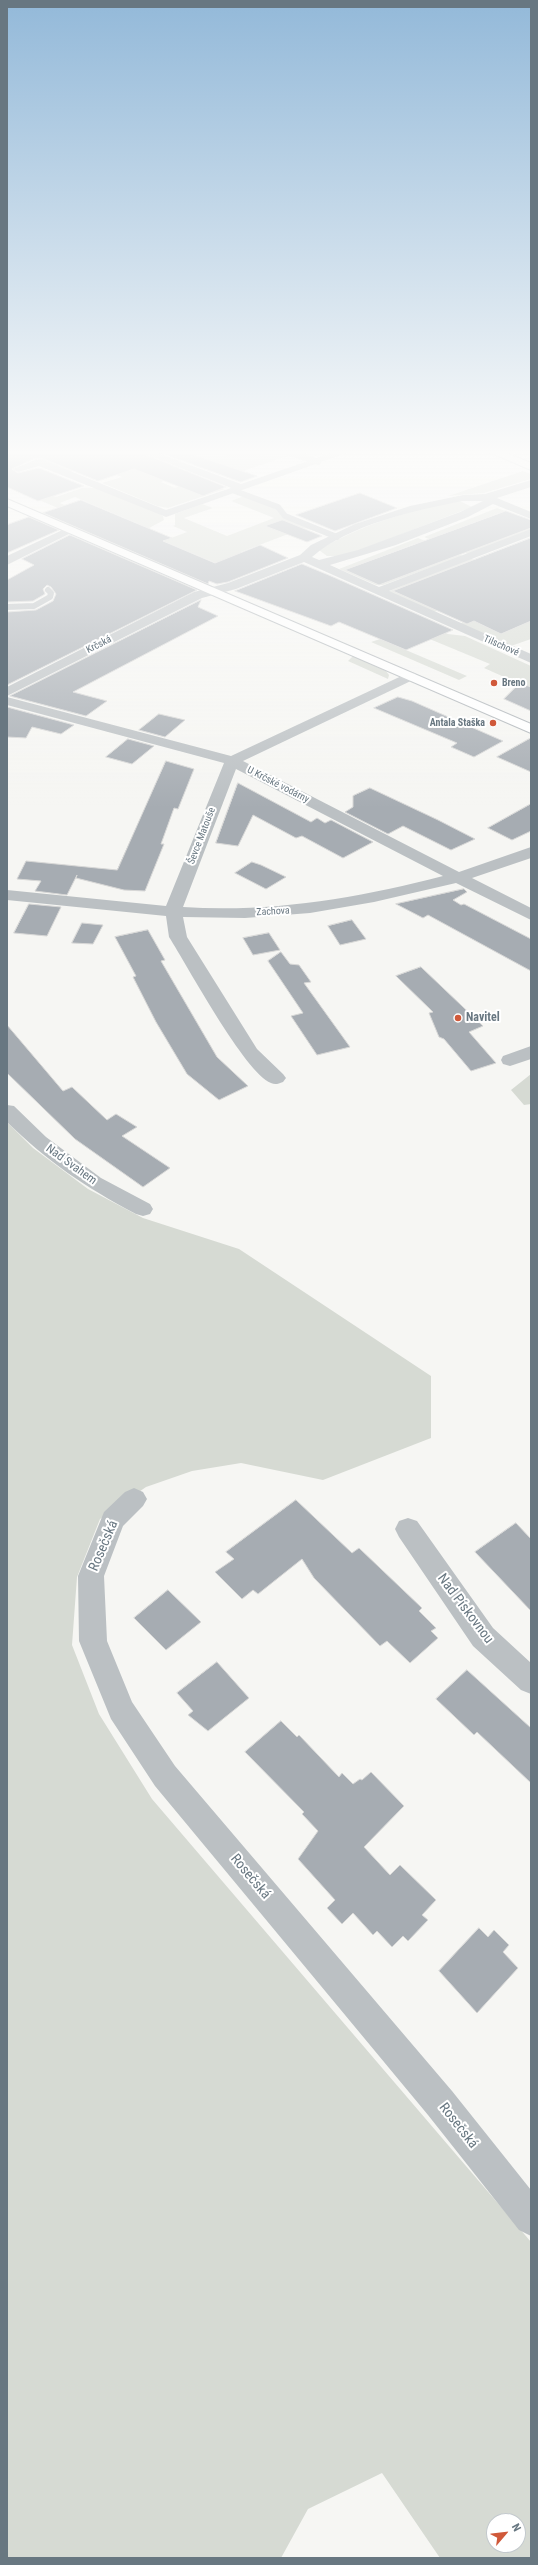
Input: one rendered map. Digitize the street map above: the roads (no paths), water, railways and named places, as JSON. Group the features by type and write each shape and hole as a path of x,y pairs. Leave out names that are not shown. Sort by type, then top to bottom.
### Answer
{"street":[{"path":"163,569 531,729"},
{"name":"Krčská","path":"7,692 195,596 215,591 275,569"},
{"name":"Tilschové","path":"328,569 531,659"},
{"path":"378,591 436,569"},
{"path":"512,651 531,642"},
{"path":"232,761 410,676"},
{"name":"U Krčské vodárny","path":"7,701 232,761 531,915"},
{"name":"Ševce Matouše","path":"173,910 232,761"},
{"name":"Zachova","path":"7,895 173,910 244,913 293,911 356,902 458,878 505,864 531,852"},
{"path":"173,910 178,937 250,1053 276,1078"},
{"path":"510,1060 531,1052"},
{"name":"Nad Svahem","path":"7,1111 39,1142 94,1183 143,1209"},
{"name":"Rosečská","path":"134,1499 113,1520 91,1576 92,1641 120,1710 165,1776 440,2103 531,2218"},
{"name":"Nad Pískovnou","path":"408,1529 483,1637 531,1681"}],"lane":[{"path":"7,608 34,606 50,597 51,593 48,590"}],"place":[{"name":"Breno","path":"494,683"},
{"name":"Antala Staška","path":"493,723"},
{"name":"Navitel","path":"458,1018"}]}
